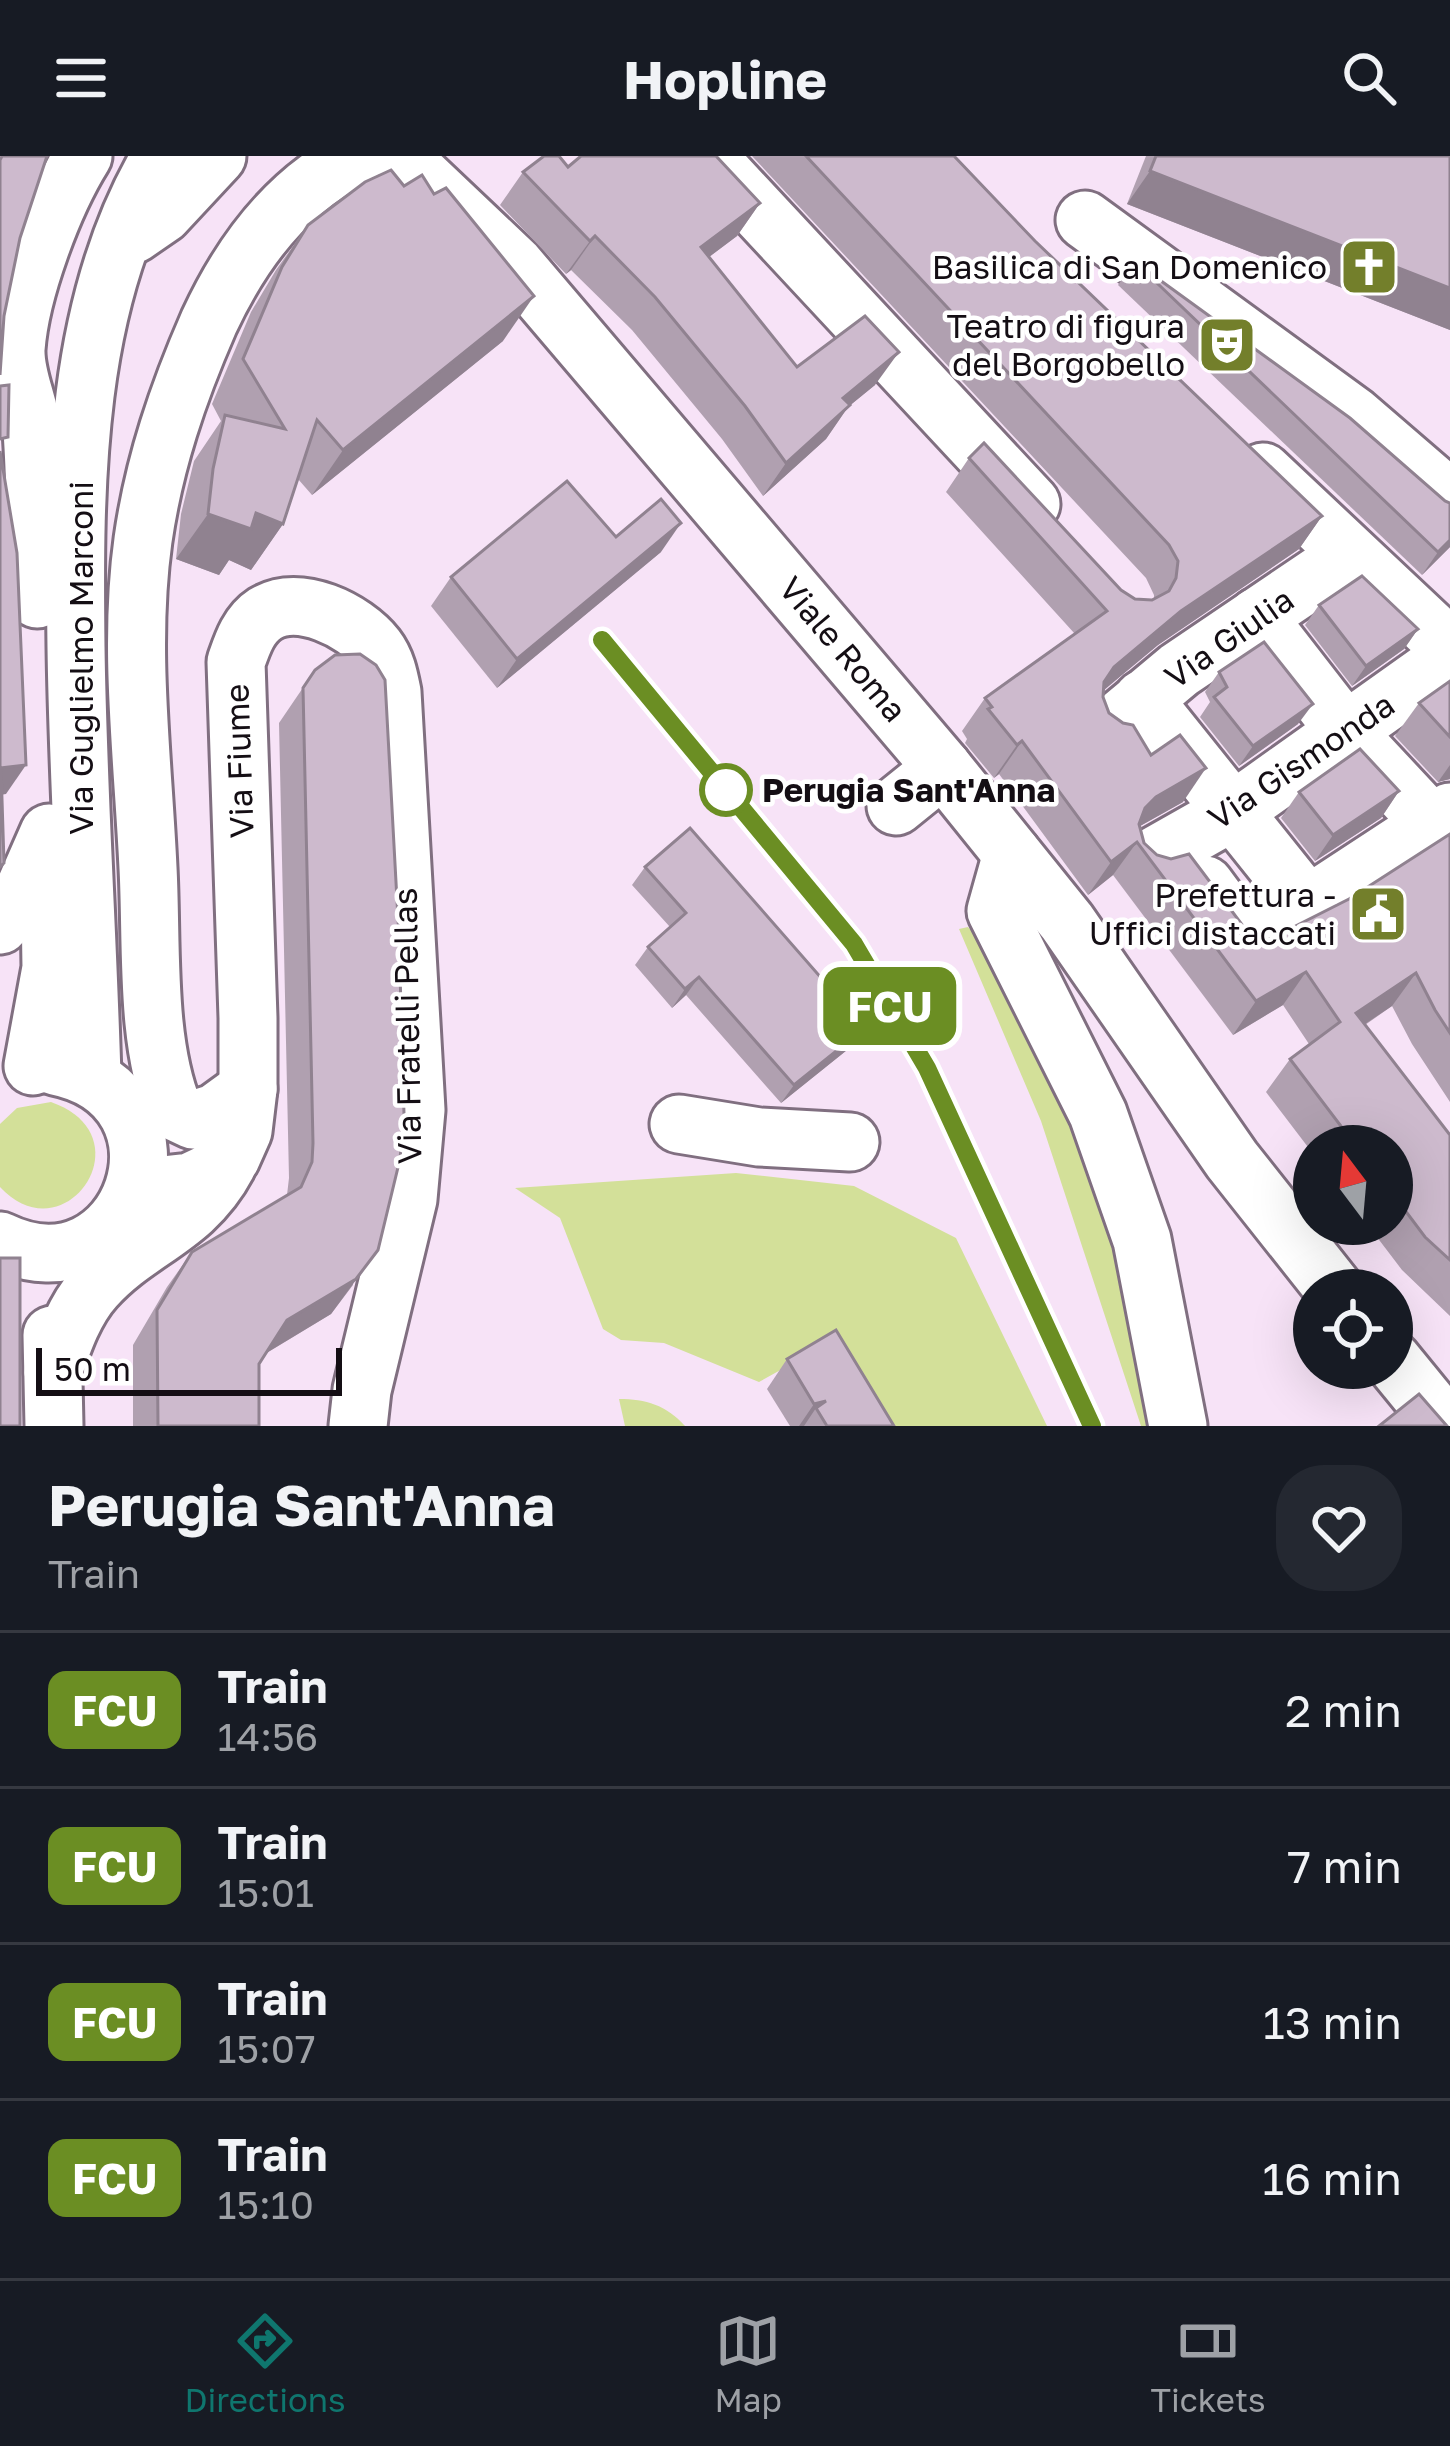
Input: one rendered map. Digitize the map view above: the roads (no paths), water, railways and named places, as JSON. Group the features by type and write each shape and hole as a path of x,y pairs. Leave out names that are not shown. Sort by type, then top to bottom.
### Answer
{"street":[{"name":"Via Guglielmo Marconi","path":"12,1065 51,968 32,424 18,376 16,347 35,265 66,182 83,156"},
{"path":"32,424 68,261 101,188 122,156"},
{"name":"Via Guglielmo Marconi","path":"128,1134 78,762 75,524 85,395 100,315 121,244 161,156"},
{"path":"121,244 164,214 217,156"},
{"path":"54,1399 26,1247 79,1248 104,1234 128,1134 152,970 138,647 143,542 163,440 178,392 220,299 265,225 331,169 357,156"},
{"name":"Viale Roma","path":"400,156 515,266 943,769 1067,922 1232,1160 1318,1269"},
{"path":"707,156 1074,549"},
{"path":"1085,220 1354,416 1450,499"},
{"path":"1234,443 1449,649"},
{"name":"Via Giulia","path":"1232,812 1151,688 1349,555"},
{"name":"Via Fiume","path":"241,1126 236,662 248,632 266,614 309,608 336,617 376,648 388,670 414,695"},
{"path":"1232,812 1308,905 1442,818 1347,733 1257,617"},
{"name":"Via Gismonda","path":"1308,905 1244,939 1161,851 1232,812 1347,733 1449,649"},
{"name":"Via Fratelli Pellas","path":"358,1426 362,1390 408,1199 416,1110 414,695"},
{"path":"896,806 943,769"},
{"name":"Via Guglielmo Marconi","path":"0,925 19,901 49,833"},
{"path":"1012,854 997,910 1098,1114 1142,1240 1178,1426"},
{"path":"12,1065 53,1065 128,1134 190,1144 241,1126"},
{"path":"679,1124 759,1138 850,1142"},
{"path":"54,1399 77,1314 94,1288 193,1214 217,1185 241,1126"},
{"path":"111,1273 122,1243 128,1134"},
{"path":"1413,1386 1446,1426"}],"railway":[{"path":"602,641 854,944 927,1068 1092,1426"}],"train":[{"name":"FCU","path":"602,640 854,944 927,1068 1092,1426"}],"place":[{"name":"Basilica di San Domenico","path":"1369,267"},
{"name":"Teatro di figura del Borgobello","path":"1227,345"},
{"name":"Perugia Sant'Anna","path":"726,790"},
{"name":"Prefettura - Uffici distaccati","path":"1378,914"}]}
